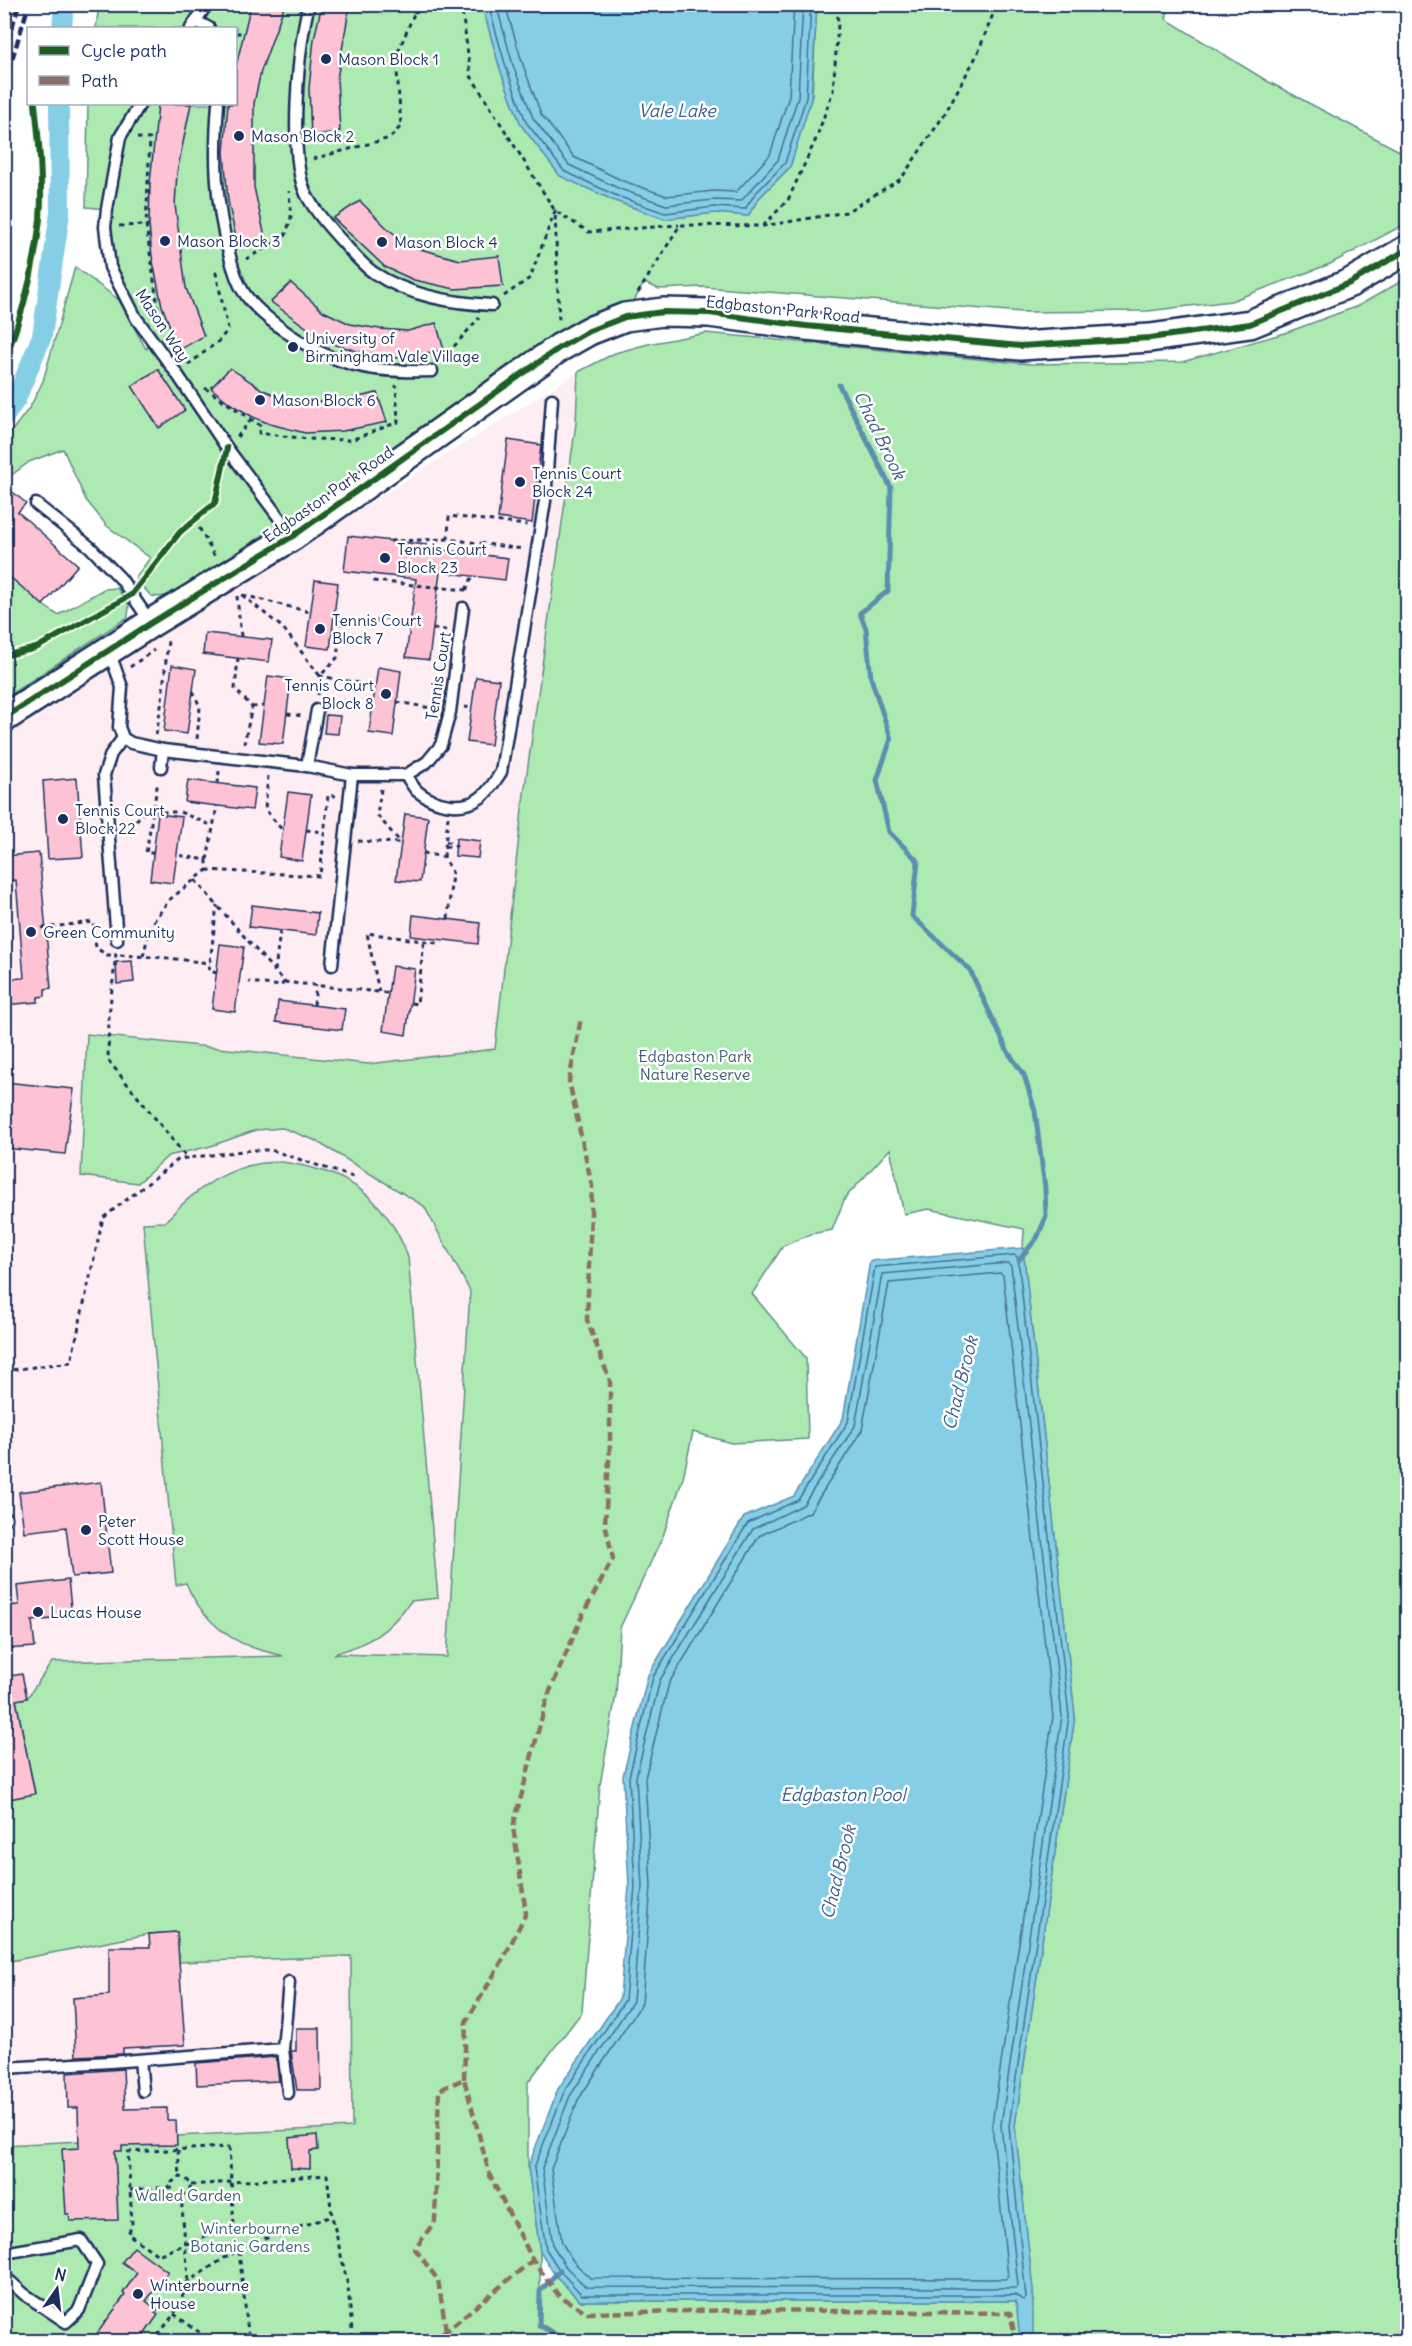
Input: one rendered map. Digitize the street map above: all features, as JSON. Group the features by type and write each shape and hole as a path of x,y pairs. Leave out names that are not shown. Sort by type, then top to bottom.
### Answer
{"street":[{"name":"Edgbaston Park Road","path":"4,718 109,651 160,631 234,586 293,536 559,348 589,331 625,317 663,312 709,313 806,326 1020,346 1150,338 1250,324 1350,283 1407,249"}],"lane":[{"path":"194,25 207,4"},
{"path":"309,4 296,92 298,160 306,193 323,221 374,273 411,291 456,303 492,305"},
{"name":"Mason Way","path":"139,105 120,137 105,227 110,267 136,318 227,448 293,536"},
{"path":"218,105 215,152 218,202 233,267 243,292 266,317 310,348 356,367 396,372 432,371"},
{"path":"109,651 122,687 119,727 123,738 131,743 158,749 307,766 352,775 406,775 415,790 426,797 448,805 468,804 481,798 501,772 545,501 552,399"},
{"path":"36,504 90,547 121,579 160,631"},
{"name":"Tennis Court","path":"406,775 427,762 441,745 450,712 463,608"},
{"path":"307,766 316,710"},
{"path":"117,940 104,775 111,754 123,738"},
{"path":"158,749 161,767"},
{"path":"332,966 352,775"},
{"path":"288,2093 283,2049 289,1982"},
{"path":"4,2068 283,2049"},
{"path":"140,2060 143,2091"},
{"path":"4,2253 81,2240 97,2264 79,2310 66,2322 24,2294 4,2276"}],"path":[{"path":"461,4 471,76 555,211 589,231 680,225 763,226 846,212 901,179 944,116 977,55 997,4"},
{"path":"763,226 788,200 816,139 833,91 838,25 837,4"},
{"path":"237,33 243,33"},
{"path":"120,137 150,139 147,225 160,307 147,314"},
{"path":"432,371 492,305 530,278 555,211"},
{"path":"555,211 559,348"},
{"path":"105,227 147,225"},
{"path":"625,317 680,225"},
{"path":"199,383 253,418 261,426 259,433 308,439 351,440 398,422 396,372"},
{"path":"227,448 253,418"},
{"path":"188,526 201,514"},
{"path":"448,539 449,516 541,527"},
{"path":"195,520 237,591 241,637"},
{"path":"390,541 448,539 537,551"},
{"path":"463,608 466,590 473,576"},
{"path":"373,581 466,590"},
{"path":"234,586 310,612"},
{"path":"234,586 283,628 320,676 375,687"},
{"path":"316,710 320,676 337,658 341,622 335,608"},
{"path":"341,622 368,626 384,618 410,622"},
{"path":"158,749 162,700 160,631"},
{"path":"238,658 235,689 252,707"},
{"path":"193,691 200,707 195,753"},
{"path":"162,700 168,700"},
{"path":"397,702 450,712"},
{"path":"252,707 264,706"},
{"path":"242,758 252,707"},
{"path":"270,761 265,809 282,831"},
{"path":"153,853 146,853 161,767"},
{"path":"346,840 401,843 377,815 382,776"},
{"path":"143,956 151,926 169,900 207,870 320,876 328,795 351,798"},
{"path":"109,843 154,804"},
{"path":"448,805 444,857 452,872 448,919"},
{"path":"207,870 217,806"},
{"path":"153,812 180,812 213,826"},
{"path":"306,830 324,832"},
{"path":"445,847 456,846 446,841"},
{"path":"423,853 444,857"},
{"path":"177,855 207,860"},
{"path":"195,880 284,982 388,993"},
{"path":"217,905 209,971 217,973"},
{"path":"42,928 93,922 96,948 107,955 210,963"},
{"path":"275,971 280,931"},
{"path":"379,992 367,933 437,943 438,939"},
{"path":"117,940 109,1016 108,1060 188,1159"},
{"path":"411,1003 417,1004 424,941"},
{"path":"249,982 281,986 284,982"},
{"path":"314,1005 316,985"},
{"path":"4,1371 71,1362 104,1218 179,1159 251,1150 271,1150 356,1178"},
{"path":"229,2148 234,2225 159,2255 129,2234 132,2225 128,2152 178,2150 229,2148"},
{"path":"178,2150 180,2176"},
{"path":"191,2185 327,2175 332,2216 348,2286 353,2342"},
{"path":"180,2176 186,2178 191,2185"},
{"path":"180,2176 172,2182 171,2187 175,2194 181,2196 189,2192 191,2185"},
{"path":"130,2190 171,2187"},
{"path":"153,2342 174,2314 188,2277 181,2196"},
{"path":"186,2283 258,2241 332,2216"},
{"path":"239,2251 249,2342"},
{"path":"174,2314 213,2342"}],"shaded area":[{"path":"578,372 576,423 470,1291 447,1658 349,1655 352,2127 5,2342 5,733"}],"green space":[{"name":"University of Birmingham Vale Village","path":"99,5 482,5 500,69 521,125 560,176 615,201 665,219 715,213 748,216 759,198 790,167 812,95 817,5 1169,5 1166,19 1267,81 1407,155 1407,223 1330,264 1231,301 1148,311 1022,312 703,287 659,289 644,283 625,317 293,536 280,524 173,594 160,597 151,596 135,578 150,558 107,526 86,500 63,449 29,462 5,480 4,441 30,407 43,381 75,267 119,300 146,349 153,341 110,267 107,209 86,207 88,105 237,105 237,27 96,27"},
{"path":"1407,278 1407,2341 5,2341 5,2145 352,2127 351,1956 179,1962 177,1932 149,1934 5,1962 5,1800 35,1793 16,1700 27,1698 52,1662 283,1656 251,1647 220,1630 197,1604 186,1583 176,1585 143,1223 165,1222 188,1199 228,1173 243,1167 285,1162 333,1174 348,1182 373,1201 384,1213 401,1241 408,1257 438,1598 411,1601 386,1629 368,1641 334,1654 447,1657 470,1291 424,1206 314,1140 283,1128 256,1130 211,1146 168,1156 138,1183 81,1176 87,1034 368,1064 495,1049 523,801 576,423 578,372 615,353 706,333 1031,364 1182,362 1285,333 1358,306","holes":["890,1149 904,1214 929,1209 1024,1229 1023,1248 1075,1716 1015,2126 1034,2301 580,2301 555,2275 540,2290 540,2251 528,2167 528,2082 582,2012 600,1785 616,1695 620,1628 663,1536 683,1478 693,1432 731,1443 808,1439 806,1358 752,1294 783,1246 811,1234 832,1230 845,1198"]},
{"path":"5,572 58,615 104,589 117,588 129,605 128,617 5,698"}],"water":[{"name":"Vale Lake","path":"482,5 817,5 811,99 790,167 759,198 748,216 715,213 665,219 615,201 560,176 521,125 500,69"},
{"name":"Edgbaston Pool","path":"1023,1248 1075,1716 1015,2126 1033,2289 1033,2341 1020,2341 1016,2301 580,2301 555,2275 540,2251 528,2167 558,2089 620,1998 629,1886 623,1776 648,1675 744,1517 794,1496 843,1419 870,1261"}],"building":[{"name":"Mason Block 2","path":"251,4 285,4 261,71 254,103 254,187 265,237 238,247 228,201 224,152 228,105 237,105 237,62"},
{"name":"Mason Block 1","path":"322,4 350,4 337,79 340,131 311,136 309,88 314,39"},
{"name":"Mason Block 3","path":"158,105 191,105 177,172 175,205 186,288 204,336 179,350 162,306 152,257 149,225 150,183"},
{"name":"Mason Block 4","path":"360,201 389,230 413,247 460,260 499,256 503,286 455,289 414,280 385,267 333,218"},
{"path":"291,283 323,311 350,324 408,331 436,323 444,350 397,358 363,353 327,342 271,302"},
{"name":"Mason Block 6","path":"230,368 263,390 286,399 310,402 341,401 377,393 387,422 343,431 305,433 270,424 231,404 211,388"},
{"path":"158,369 185,410 159,428 132,386"},
{"name":"Tennis Court Block 24","path":"508,440 541,445 532,523 498,518"},
{"path":"4,485 26,503 18,512 78,565 43,605 4,572"},
{"path":"348,536 427,545 427,548 508,558 505,580 440,572 429,660 406,657 416,579 344,571"},
{"name":"Tennis Court Block 7","path":"315,580 338,583 330,649 306,646"},
{"path":"205,633 272,640 269,662 203,654"},
{"path":"172,665 196,669 187,734 164,731"},
{"name":"Tennis Court Block 8","path":"378,667 401,671 393,736 369,733"},
{"path":"268,676 291,679 283,744 259,742"},
{"path":"476,677 499,680 491,745 467,742"},
{"path":"326,715 340,716 338,734 324,733"},
{"name":"Tennis Court Block 22","path":"77,778 83,857 48,859 43,781"},
{"path":"188,780 255,788 252,810 185,802"},
{"path":"288,792 311,795 302,861 279,857"},
{"path":"158,814 182,817 173,883 150,880"},
{"path":"405,814 428,817 420,882 396,880"},
{"path":"456,838 480,841 478,858 455,856"},
{"name":"Green Community","path":"39,853 51,988 45,989 45,996 38,997 38,1002 4,1005 4,979 24,978 16,880 4,881 4,856"},
{"path":"252,905 318,913 316,935 249,927"},
{"path":"413,915 480,923 478,944 411,936"},
{"path":"220,944 244,947 235,1012 212,1009"},
{"path":"132,961 134,982 117,984 116,962"},
{"path":"392,966 415,969 406,1035 383,1031"},
{"path":"278,1001 345,1009 342,1030 276,1022"},
{"path":"4,1082 74,1089 65,1154 4,1148"},
{"name":"Peter Scott House","path":"101,1482 111,1573 72,1577 66,1527 24,1532 19,1492"},
{"name":"Lucas House","path":"68,1580 72,1617 32,1621 35,1647 4,1649 4,1606 19,1605 17,1586"},
{"path":"22,1674 27,1698 16,1700 35,1794 4,1800 4,1677"},
{"path":"177,1932 185,2045 123,2048 123,2054 76,2056 73,1998 109,1995 109,1947 150,1947 149,1934"},
{"path":"296,2028 320,2028 321,2090 297,2090 291,2051 296,2051"},
{"path":"276,2057 279,2081 197,2085 196,2063"},
{"path":"123,2069 125,2109 167,2108 167,2120 176,2120 177,2145 122,2146 122,2151 115,2151 118,2220 70,2221 69,2214 66,2214 62,2149 79,2148 78,2108 68,2108 67,2073"},
{"path":"317,2135 318,2150 310,2151 310,2169 291,2168 289,2138"},
{"name":"Winterbourne House","path":"134,2247 168,2272 146,2301 158,2310 155,2313 158,2315 139,2342 91,2342 125,2295 123,2293 137,2273 122,2262"}],"waterway":[{"path":"62,27 64,4"},
{"path":"4,417 16,399 42,336 60,213 59,105"},
{"name":"Chad Brook","path":"839,385 891,488 888,591 860,613 866,629 871,678 891,739 877,780 889,832 918,861 912,916 970,970 1008,1052 1024,1075 1035,1111 1045,1188 1046,1217 1037,1238 1019,1260"},
{"name":"Chad Brook","path":"560,2270 540,2291 539,2325 569,2342"}],"railway":[{"path":"4,54 19,4"},
{"path":"4,85 29,4"}],"marked path":[{"path":"464,2079 466,2022 505,1956 526,1913 513,1827 547,1698 583,1614 613,1559 605,1523 610,1444 610,1381 587,1320 592,1186 569,1081 581,1018"},
{"path":"446,2330 438,2280 415,2249 435,2221 439,2090 464,2079 490,2176 533,2260 559,2296 588,2313 750,2310 1010,2313 1016,2342"},
{"path":"432,2342 533,2260"}],"cycle path":[{"path":"4,362 27,292 40,219 41,175 35,105"},
{"path":"4,718 151,623 293,536 559,348 589,331 625,317 663,312 709,313 806,326 1020,346 1150,338 1250,324 1350,283 1408,249"},
{"path":"4,656 36,648 131,595 180,532 215,503 227,448"}],"place":[{"name":"Mason Block 1","path":"326,59"},
{"name":"Mason Block 2","path":"239,136"},
{"name":"Mason Block 3","path":"165,241"},
{"name":"Mason Block 4","path":"382,242"},
{"name":"University of Birmingham Vale Village","path":"293,347"},
{"name":"Mason Block 6","path":"260,400"},
{"name":"Tennis Court Block 24","path":"520,482"},
{"name":"Tennis Court Block 23","path":"385,558"},
{"name":"Tennis Court Block 7","path":"320,629"},
{"name":"Tennis Court Block 8","path":"386,694"},
{"name":"Tennis Court Block 22","path":"63,819"},
{"name":"Green Community","path":"31,932"},
{"name":"Peter Scott House","path":"86,1530"},
{"name":"Lucas House","path":"38,1612"},
{"name":"Winterbourne House","path":"138,2294"}],"park label":[{"name":"Edgbaston Park Nature Reserve","path":"695,1065"},
{"name":"Walled Garden","path":"188,2195"},
{"name":"Winterbourne Botanic Gardens","path":"250,2237"}]}
